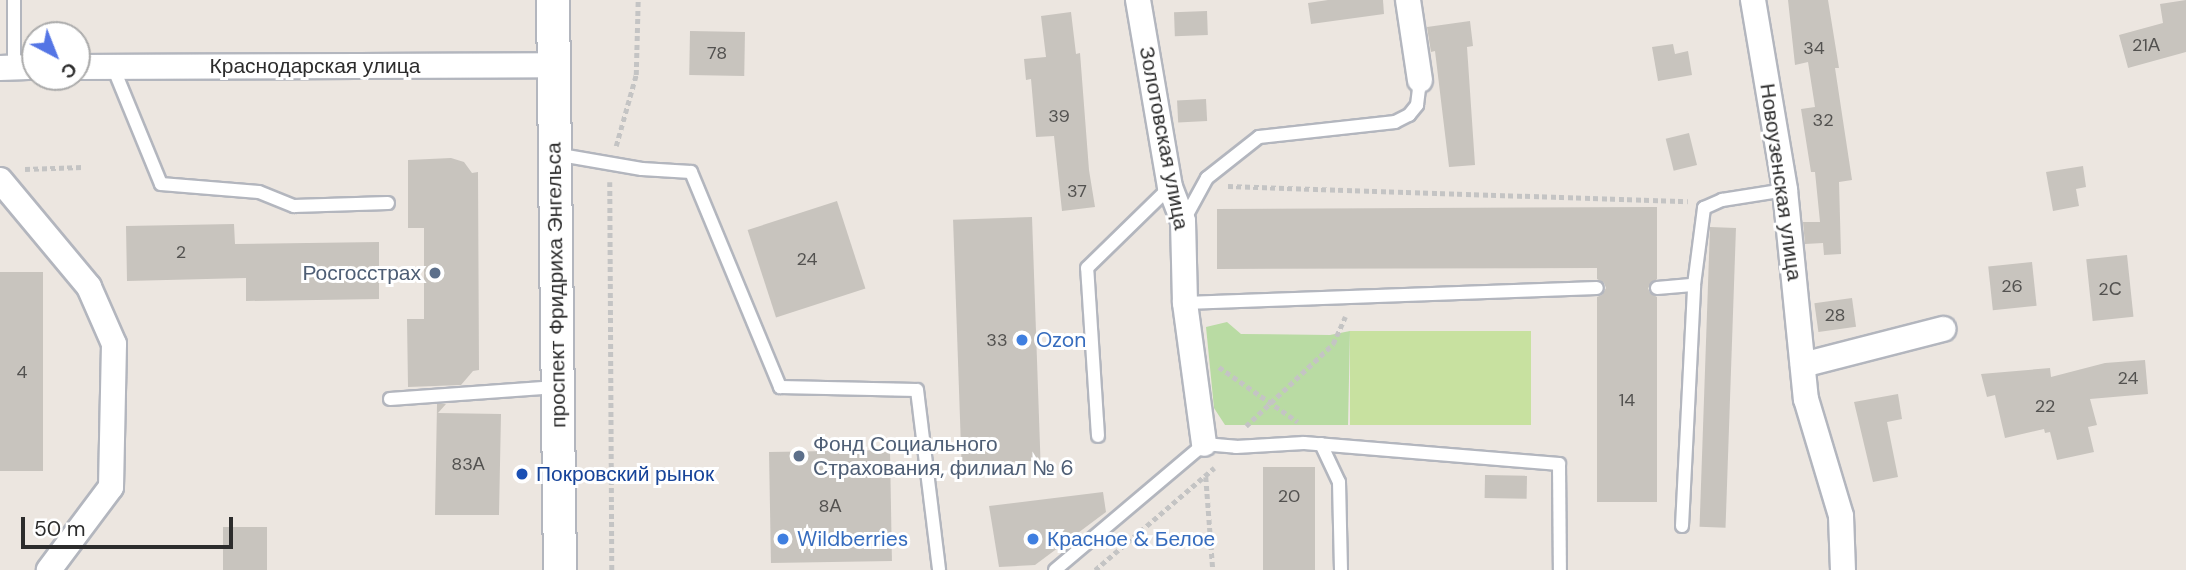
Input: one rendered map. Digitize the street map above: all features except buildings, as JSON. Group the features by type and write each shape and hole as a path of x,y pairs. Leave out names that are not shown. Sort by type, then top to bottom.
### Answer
{"street":[{"name":"проспект Фридриха Энгельса","path":"553,0 560,570"},
{"name":"Золотовская улица","path":"1138,0 1170,187 1183,221 1185,303 1204,444"},
{"path":"1408,0 1420,80"},
{"name":"Новоузенская улица","path":"1753,0 1785,190 1806,399 1841,516 1843,570"},
{"name":"Краснодарская улица","path":"91,67 552,65"},
{"path":"7,175 89,287 114,344 111,487 49,570"},
{"path":"1803,365 1943,329"}],"lane":[{"path":"14,0 16,68"},
{"path":"113,67 161,184 259,192 294,206 388,203"},
{"path":"1183,221 1203,186 1232,156 1259,137 1402,118 1417,106 1420,80"},
{"path":"554,154 613,164 691,172 780,387 917,390 939,570"},
{"path":"1098,436 1087,268 1170,187"},
{"path":"1682,526 1694,285 1703,208 1716,202 1785,190"},
{"path":"1657,288 1694,285"},
{"path":"1185,303 1597,288"},
{"path":"390,399 558,387"},
{"path":"1055,570 1204,444 1236,447 1317,444 1559,464 1560,570"},
{"path":"1317,444 1339,482 1341,570"}],"path":[{"path":"612,570 609,188 636,75 638,0"},
{"path":"7,175 83,167"},
{"path":"1203,186 1716,202"},
{"path":"1095,570 1206,476 1236,447 1245,427 1333,344 1356,295"},
{"path":"1193,361 1208,359 1303,426 1317,444"},
{"path":"1204,444 1213,570"}],"green space":[{"path":"1227,322 1241,334 1330,335 1350,331 1348,425 1225,425 1214,408 1206,327"},
{"path":"1350,331 1531,331 1531,425 1350,425"}],"place":[{"name":"Росгосстрах","path":"435,273"},
{"name":"Ozon","path":"1022,340"},
{"name":"Фонд Социального Страхования, филиал № 6","path":"799,456"},
{"name":"Покровский рынок","path":"522,474"},
{"name":"Wildberries","path":"783,539"},
{"name":"Красное & Белое","path":"1033,539"}]}
